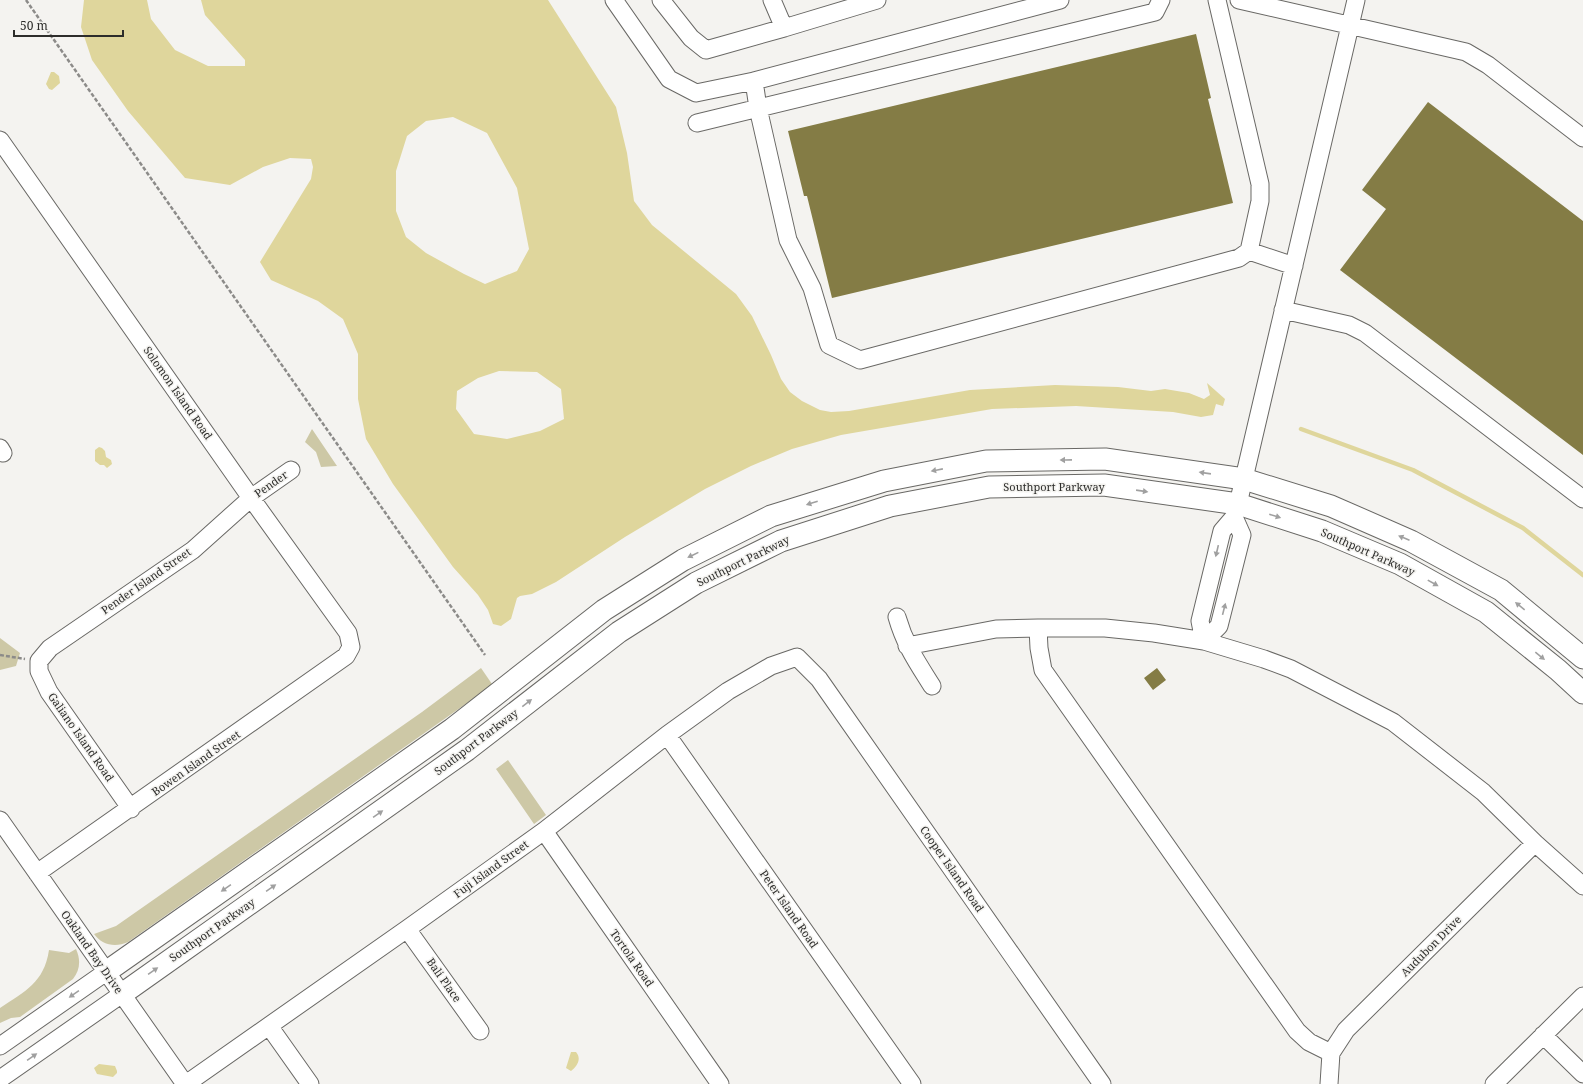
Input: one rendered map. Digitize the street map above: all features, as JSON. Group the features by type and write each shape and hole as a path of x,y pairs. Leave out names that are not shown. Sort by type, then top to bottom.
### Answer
{"main road":[{"path":"106,972 452,730 604,610 683,560 771,516 884,480 986,461 1105,459 1244,479 1331,506 1411,541 1501,590 1583,658"},
{"name":"Southport Parkway","path":"122,994 467,750 619,632 696,582 781,541 890,506 989,487 1104,485 1236,511 1322,530 1400,564 1486,612 1558,670 1583,693"}],"street":[{"path":"614,0 669,79 696,93 754,81 1060,0"},
{"path":"661,0 690,38 706,50 877,0"},
{"path":"772,0 784,28"},
{"path":"697,123 1155,12 1161,0"},
{"path":"754,81 758,108 788,240 812,288 829,345 860,360 1239,258 1249,251 1260,201 1260,184 1216,0"},
{"path":"1239,0 1466,52 1488,65 1583,138"},
{"path":"1204,641 1219,626 1242,535 1236,511 1356,0"},
{"name":"Solomon Island Road","path":"0,140 251,498 348,633 350,647"},
{"path":"1249,251 1294,266"},
{"path":"1283,310 1349,325 1365,333 1583,499"},
{"name":"Pender","path":"251,498 291,470"},
{"name":"Pender Island Street","path":"39,661 50,648 193,550 251,498"},
{"path":"897,617 908,646 932,686"},
{"path":"1038,628 1039,648 1044,670 1296,1031 1309,1042 1331,1053 1329,1084"},
{"path":"908,646 996,629 1105,628 1154,632 1204,641 1264,659 1291,669 1393,722 1483,792 1535,843 1583,886"},
{"name":"Bowen Island Street","path":"37,873 131,809 346,656 350,647"},
{"name":"Fuji Island Street","path":"185,1084 544,831 667,735 728,691 771,666 797,657"},
{"name":"Cooper Island Road","path":"797,657 819,679 1102,1084"},
{"name":"Galiano Island Road","path":"39,661 39,671 49,692 131,809"},
{"name":"Peter Island Road","path":"667,735 912,1084"},
{"name":"Oakland Bay Drive","path":"0,820 185,1084"},
{"name":"Tortola Road","path":"544,831 720,1084"},
{"name":"Audubon Drive","path":"1331,1053 1346,1030 1535,843"},
{"name":"Bali Place","path":"407,929 480,1031"},
{"path":"0,1046 106,972"},
{"name":"Southport Parkway","path":"0,1079 122,994"},
{"path":"1494,1084 1583,996"},
{"path":"269,1026 310,1084"},
{"path":"1543,1035 1583,1074"}],"path":[{"path":"26,0 485,654"},
{"path":"0,655 39,661"}],"shaded area":[{"path":"84,0 147,0 151,19 175,50 208,66 245,66 245,60 205,15 201,0 548,0 616,107 627,153 634,201 652,225 736,294 752,316 781,379 790,392 802,401 820,410 831,412 849,411 970,390 1055,385 1118,387 1151,391 1165,389 1189,393 1204,399 1210,395 1207,383 1225,399 1223,406 1216,404 1213,415 1201,417 1173,412 1076,406 992,409 841,435 792,449 751,466 705,489 625,537 556,582 532,594 520,596 517,598 511,619 501,626 493,624 488,610 478,595 453,567 393,484 366,439 358,399 358,354 343,319 318,301 271,280 260,262 311,179 313,167 311,159 290,158 263,167 230,185 185,178 128,111 92,60 81,27","holes":["453,117 487,133 517,188 529,249 517,271 485,284 426,253 406,237 396,211 396,171 407,136 426,121","499,371 537,372 561,389 564,419 540,431 507,439 474,434 456,409 457,391 478,378"]},
{"path":"51,72 54,72 59,76 60,83 52,90 49,89 46,84"},
{"path":"312,429 337,466 321,467 316,452 305,442"},
{"path":"99,447 105,451 106,457 111,460 112,464 107,468 95,461 95,450"},
{"path":"0,638 20,653 16,666 0,670"},
{"path":"481,668 492,684 477,696 128,942 118,945 109,944 101,941 94,934 116,926 422,712"},
{"path":"508,760 546,815 534,824 496,769"},
{"path":"76,949 79,957 79,965 73,979 20,1017 11,1018 0,1023 0,1008 25,991 38,978 43,971 49,950 69,953"},
{"path":"571,1052 576,1052 579,1060 577,1065 571,1071 566,1068"},
{"path":"99,1064 115,1066 117,1073 113,1077 97,1074 94,1068"}],"building":[{"path":"1196,34 1211,98 1208,99 1233,203 832,298 807,196 804,196 788,131"},
{"path":"1428,102 1583,221 1583,455 1340,270 1386,209 1362,190"},
{"path":"1157,668 1166,680 1153,690 1144,678"}],"waterway":[{"path":"1301,429 1413,470 1523,528 1583,575"}]}
